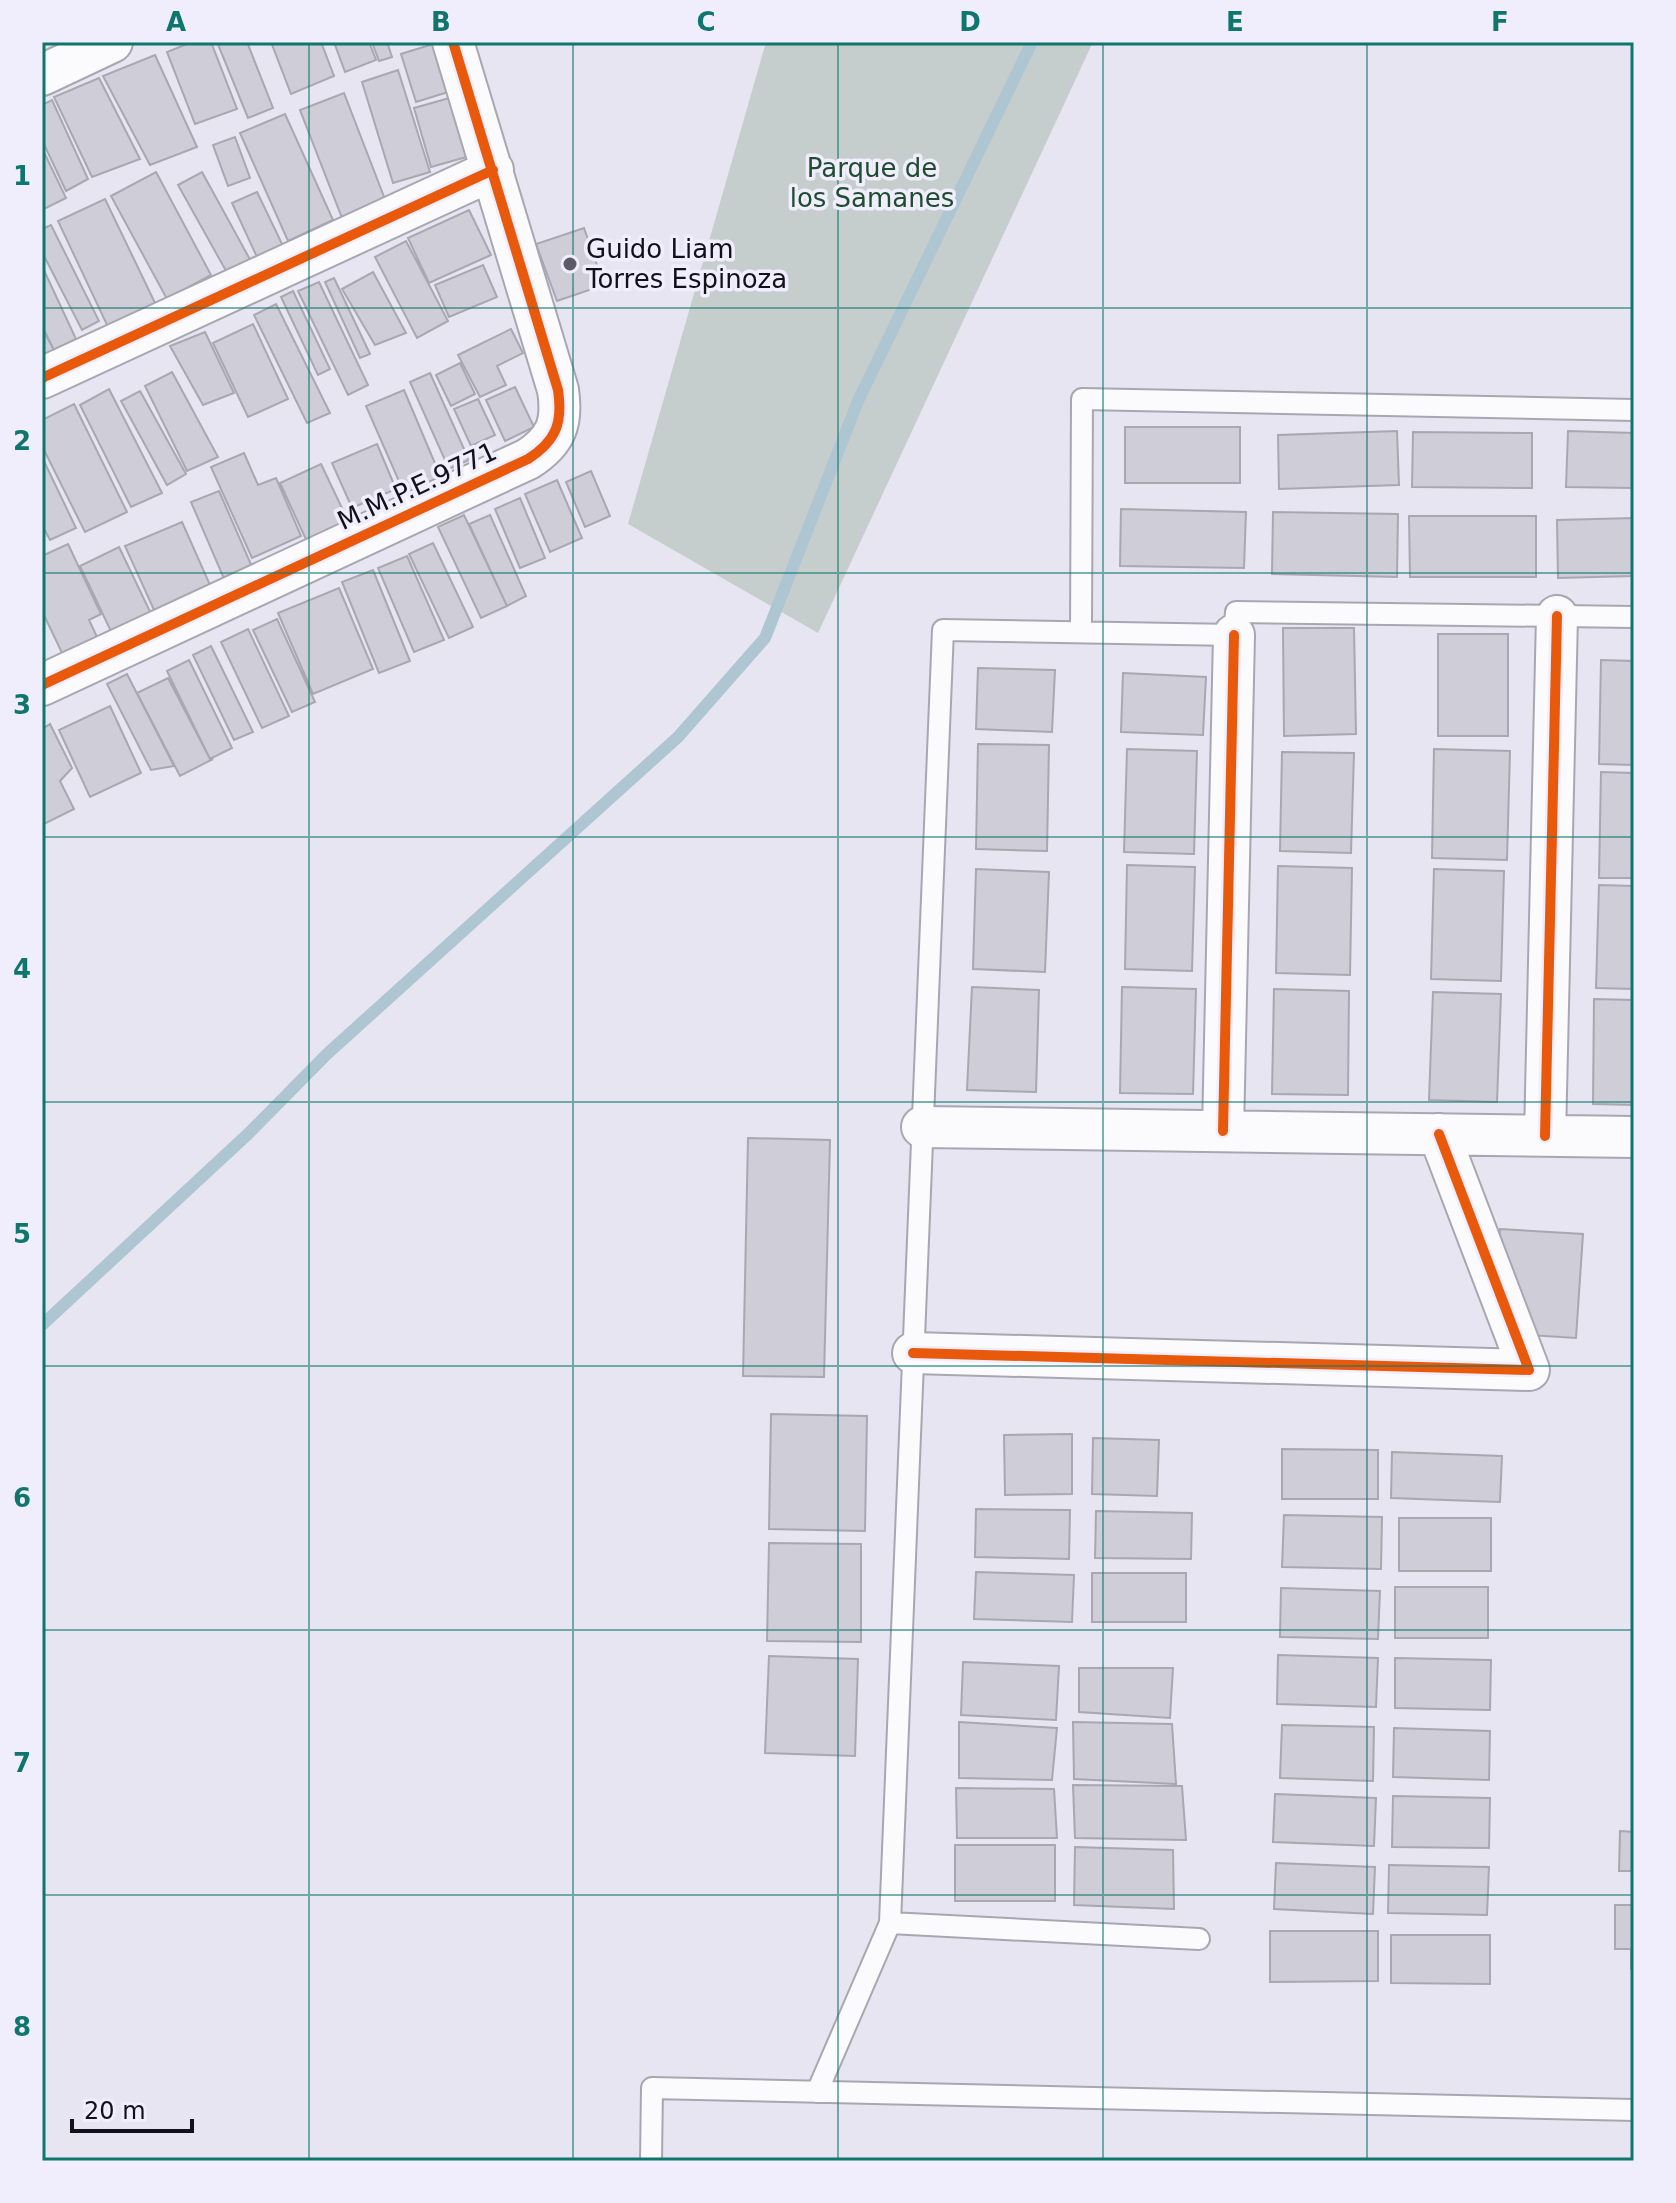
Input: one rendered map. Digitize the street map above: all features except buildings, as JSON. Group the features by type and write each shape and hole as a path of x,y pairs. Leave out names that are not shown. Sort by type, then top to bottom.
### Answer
{"street":[{"path":"42,75 112,42"},
{"name":"M.M.P.E.9771","path":"42,685 528,459 544,449 555,433 561,411 558,390 453,42"},
{"path":"42,378 493,170"},
{"path":"1545,1136 1557,616"},
{"path":"1223,1131 1234,635"},
{"path":"922,1127 1634,1137"},
{"path":"913,1353 1529,1370 1439,1134"}],"lane":[{"path":"1081,632 1082,399 1634,410"},
{"path":"817,2092 890,1923 943,630 1234,635 1236,612 1634,617"},
{"path":"890,1923 1199,1939"},
{"path":"651,2161 652,2088 1634,2110"}],"green space":[{"name":"Parque de los Samanes","path":"766,42 1093,42 818,633 628,524"}],"waterway":[{"path":"42,1325 248,1134 327,1054 678,737 765,638 858,401 1032,42"}],"cycle path":[{"path":"42,685 528,459 551,438 558,422 558,390 453,42"},
{"path":"42,378 493,170"},
{"path":"1545,1136 1557,616"},
{"path":"1223,1131 1234,635"},
{"path":"913,1353 1529,1370 1439,1134"}],"place":[{"name":"Guido Liam Torres Espinoza","path":"570,264"}]}
